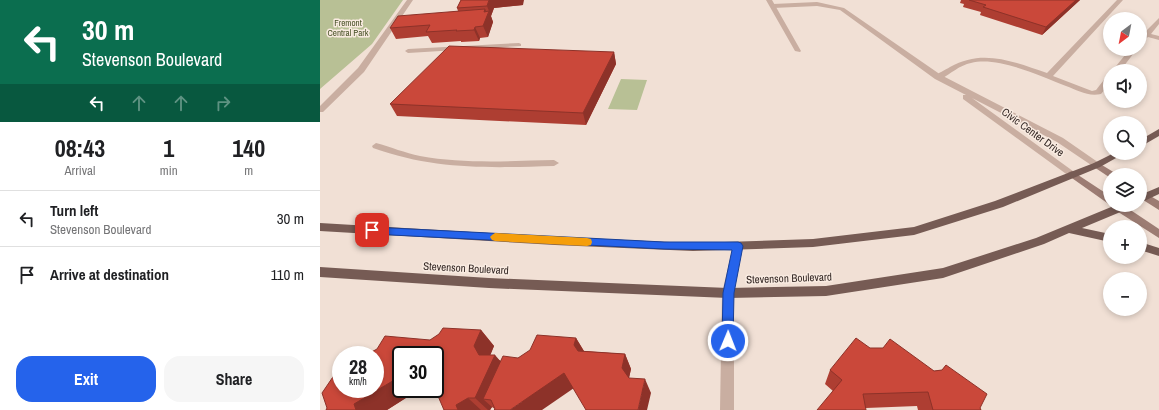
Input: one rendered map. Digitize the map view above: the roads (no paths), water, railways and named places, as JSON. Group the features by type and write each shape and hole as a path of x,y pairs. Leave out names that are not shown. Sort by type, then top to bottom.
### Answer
{"main road":[{"path":"1147,140 1159,132"},
{"path":"320,227 694,247 813,243 914,230 999,204 1105,160"},
{"name":"Civic Center Drive","path":"1096,164 1103,169"},
{"name":"Civic Center Drive","path":"1072,174 1103,196"},
{"path":"1147,194 1159,190"},
{"path":"1147,199 1159,206"},
{"name":"Stevenson Boulevard","path":"320,272 489,283 728,293 826,291 943,273 1040,241 1107,212"},
{"path":"1129,212 1159,234"},
{"path":"1068,229 1103,236"},
{"path":"1147,248 1159,252"}],"street":[{"path":"320,110 361,70 410,0"},
{"path":"1048,77 1120,0"},
{"path":"771,3 798,51"},
{"name":"Civic Center Drive","path":"771,3 815,3 830,5 842,9 882,39 941,78 1072,174"},
{"path":"1147,30 1159,20"},
{"path":"1147,35 1159,38"},
{"path":"408,51 519,45"},
{"path":"1122,64 1128,56"},
{"path":"941,78 968,61 982,59 998,61 1091,93 1098,92 1103,86"},
{"name":"Civic Center Drive","path":"941,78 1060,140 1096,164"},
{"path":"376,146 395,154 438,162 480,166 554,163"},
{"path":"727,410 728,293 738,246"}],"park label":[{"name":"Fremont Central Park","path":"348,28"}]}
